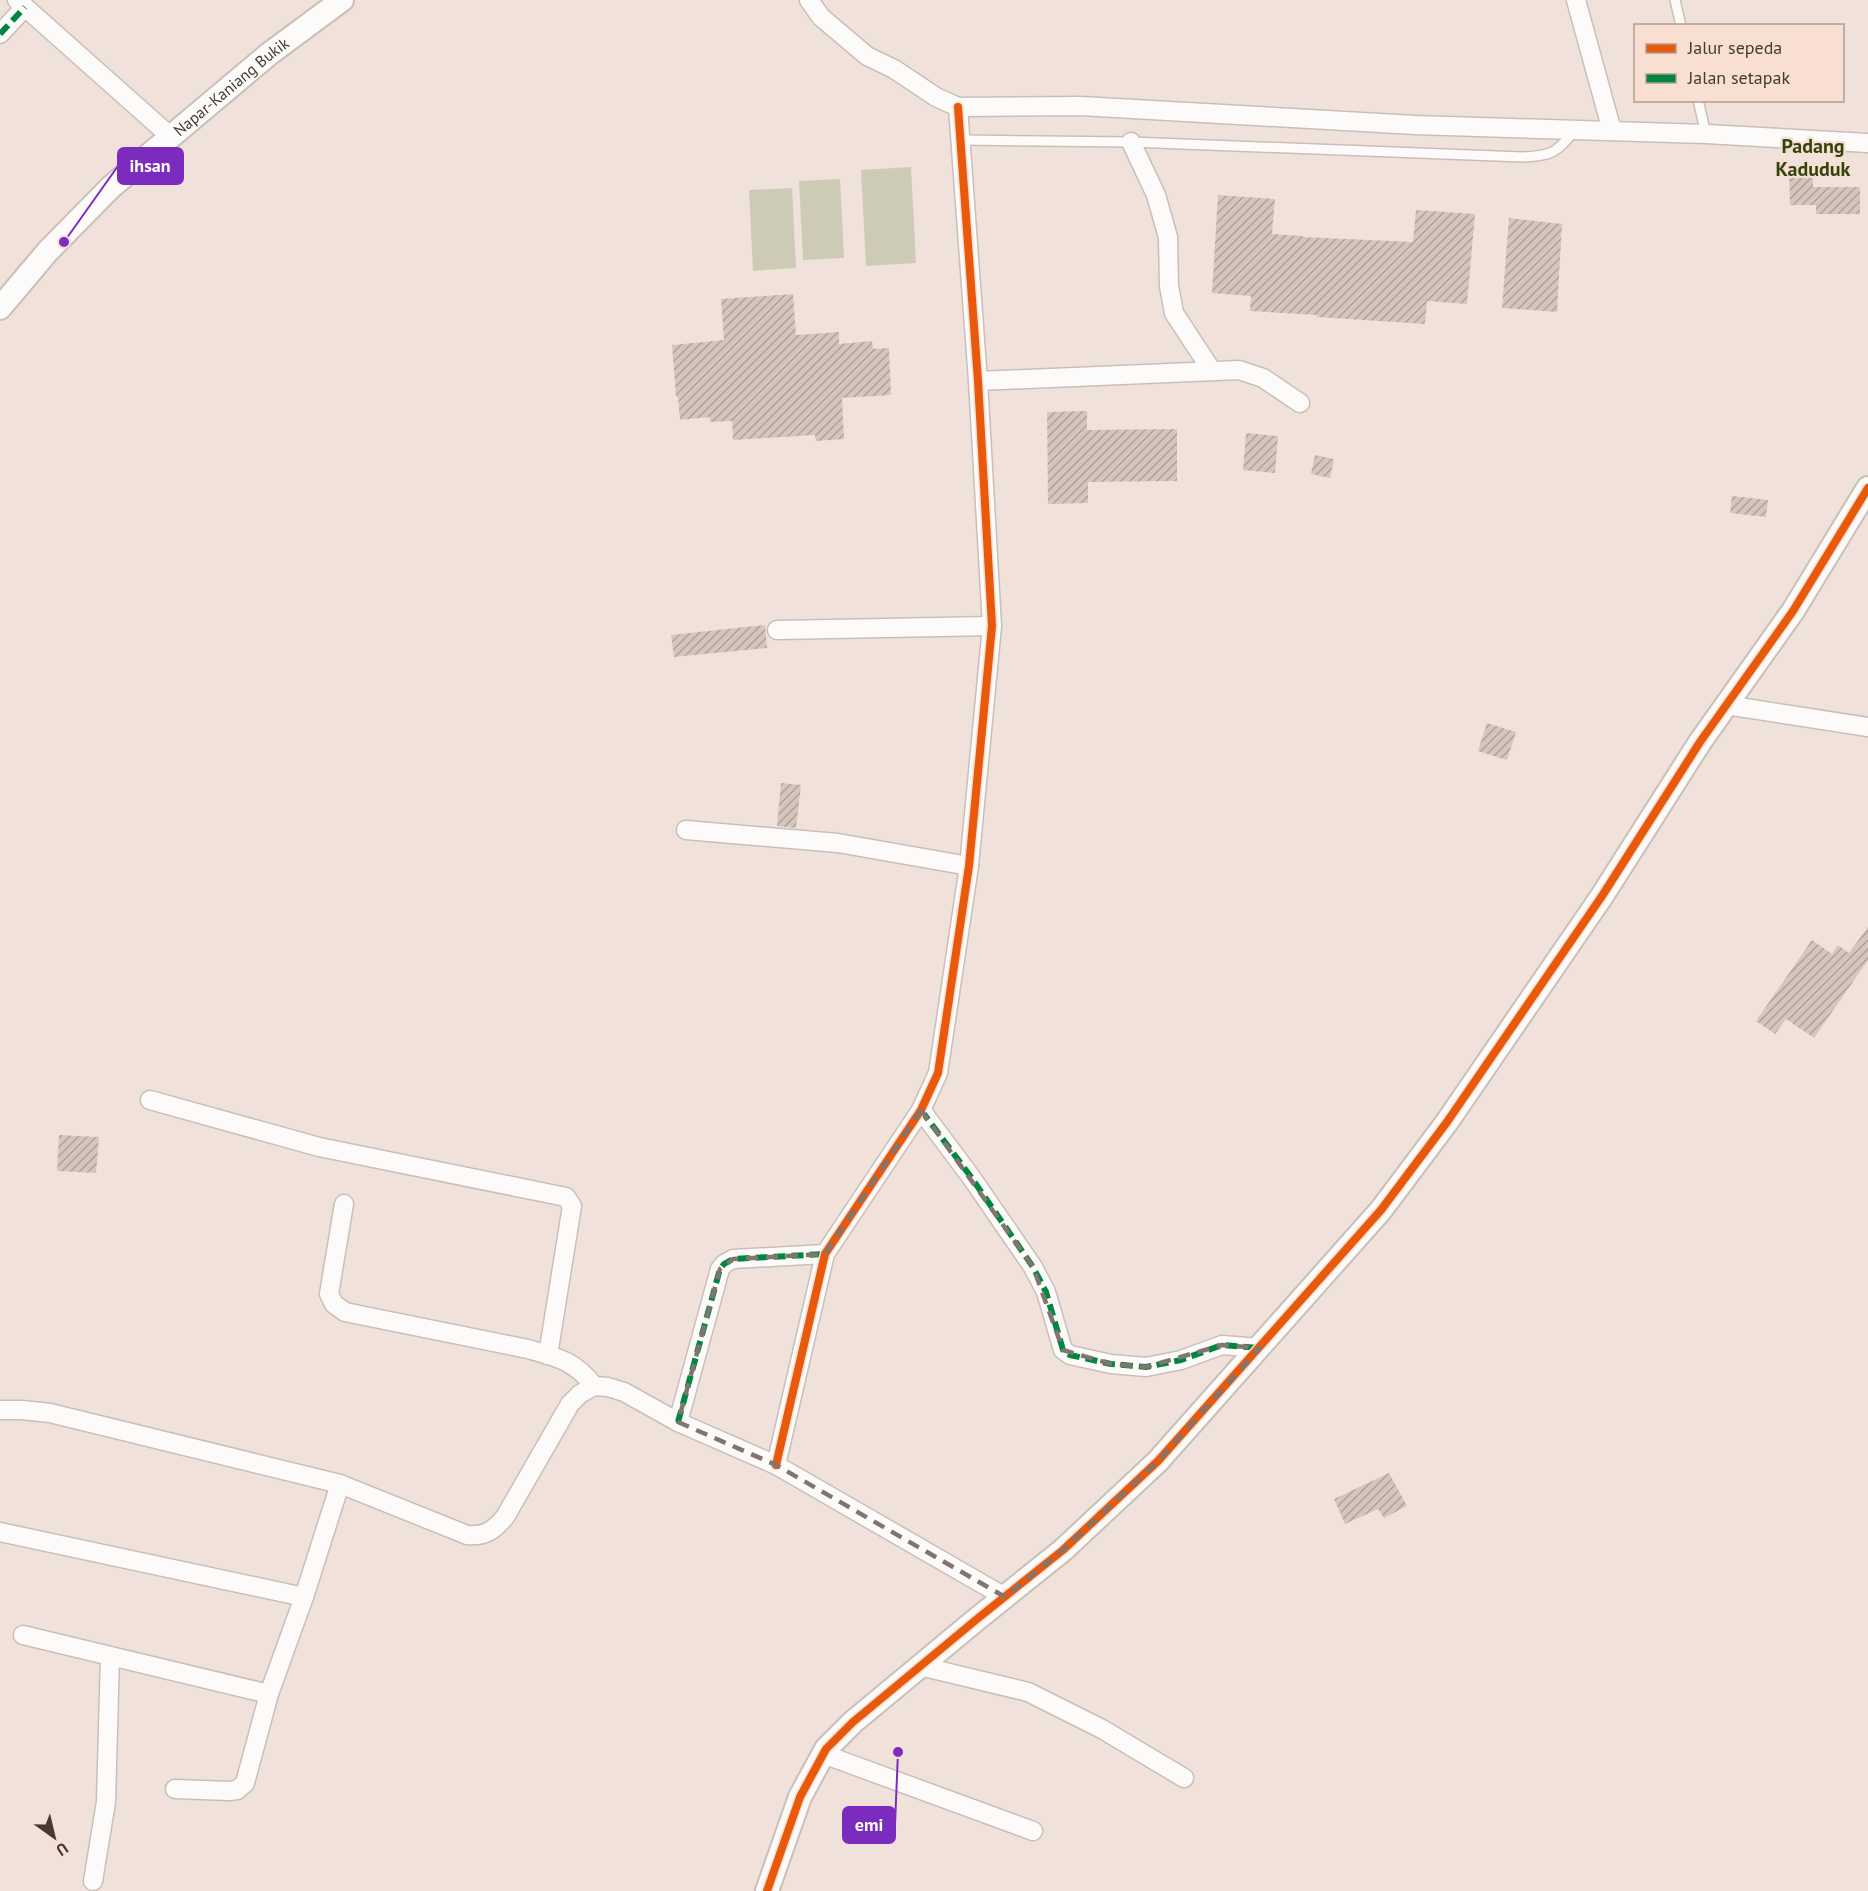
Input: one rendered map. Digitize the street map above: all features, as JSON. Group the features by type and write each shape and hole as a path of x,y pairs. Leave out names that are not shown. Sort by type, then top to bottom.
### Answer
{"street":[{"name":"Napar-Kaniang Bukik","path":"0,308 48,251 111,187 269,54 342,0"},
{"path":"809,0 820,17 867,56 894,69 936,97 958,107 1081,106 1415,125 1706,134 1868,142"},
{"path":"1576,0 1612,131"},
{"path":"0,34 21,4 170,136"},
{"path":"776,1465 825,1254 921,1110 938,1073 969,866 992,626 978,381 958,107"},
{"path":"1131,142 1156,195 1168,237 1169,286 1174,313 1212,371"},
{"path":"978,381 1239,370 1263,378 1300,404"},
{"path":"766,1891 800,1797 826,1749 853,1722 1063,1550 1158,1461 1381,1210 1447,1122 1596,906 1700,742 1793,610 1868,488"},
{"path":"777,630 992,626"},
{"path":"1726,705 1868,727"},
{"path":"686,830 838,843 969,866"},
{"path":"150,1100 319,1147 566,1197 572,1206 548,1355"},
{"path":"921,1110 1033,1267 1046,1292 1063,1350 1070,1355 1111,1364 1146,1367 1181,1360 1222,1345 1260,1348"},
{"path":"344,1204 329,1294 338,1309 548,1355 573,1365 584,1373 594,1386"},
{"path":"678,1422 720,1269 724,1264 733,1259 825,1254"},
{"path":"0,1410 50,1413 340,1484 467,1535 476,1536 488,1534 505,1517 570,1404 580,1394 594,1386 608,1387 624,1392 678,1422 776,1465 1005,1597"},
{"path":"175,1789 230,1791 237,1790 245,1783 269,1694 304,1597 340,1484"},
{"path":"0,1532 304,1597"},
{"path":"23,1635 269,1694"},
{"path":"93,1881 106,1802 110,1656"},
{"path":"920,1666 1028,1692 1102,1729 1184,1778"},
{"path":"823,1754 1033,1831"}],"lane":[{"path":"1674,0 1680,24"},
{"path":"1698,102 1706,134"},
{"path":"962,140 1131,142 1541,157 1553,153 1575,130"}],"highlighted area":[{"path":"921,1110 1033,1267 1063,1350 1111,1364 1146,1367 1222,1345 1260,1348 1158,1461 1063,1550 1005,1597 776,1465 678,1422 720,1269 733,1259 825,1254"}],"shaded area":[{"path":"911,167 916,263 866,266 861,170"},
{"path":"840,179 844,258 803,260 799,181"},
{"path":"792,188 796,268 753,271 749,190"}],"building":[{"path":"1789,165 1813,165 1813,187 1860,187 1860,214 1816,214 1816,205 1790,205"},
{"path":"1218,195 1275,199 1272,234 1302,237 1413,242 1416,210 1475,214 1467,304 1427,301 1425,324 1250,311 1251,296 1212,293"},
{"path":"1509,218 1562,224 1557,312 1502,308"},
{"path":"793,294 796,335 839,332 839,344 872,341 873,349 889,348 891,395 842,398 844,439 816,441 815,435 733,440 732,421 710,422 710,417 680,420 672,345 724,340 721,299"},
{"path":"1087,411 1087,430 1177,429 1177,481 1088,482 1088,503 1048,504 1047,412"},
{"path":"1246,433 1278,436 1275,473 1243,470"},
{"path":"1315,455 1334,459 1330,478 1311,474"},
{"path":"1732,496 1768,500 1766,517 1730,513"},
{"path":"765,625 767,648 674,657 671,635"},
{"path":"1487,723 1516,732 1507,760 1478,751"},
{"path":"781,783 801,785 796,828 777,826"},
{"path":"1868,927 1868,960 1814,1038 1786,1019 1775,1034 1756,1021 1812,940 1832,954 1838,945 1849,953"},
{"path":"59,1135 99,1137 96,1173 57,1171"},
{"path":"1389,1473 1407,1506 1384,1518 1378,1509 1345,1524 1334,1499"}],"marked path":[{"path":"0,34 25,7"},
{"path":"921,1110 1033,1267 1046,1292 1063,1350 1070,1355 1111,1364 1146,1367 1181,1360 1222,1345 1260,1348"},
{"path":"678,1422 720,1269 724,1264 733,1259 825,1254"}],"cycle path":[{"path":"776,1465 825,1254 921,1110 938,1073 969,866 992,626 978,381 958,107"},
{"path":"767,1891 800,1797 826,1749 853,1722 1063,1550 1158,1461 1381,1210 1447,1122 1602,896 1700,742 1793,611 1868,488"}],"place":[{"name":"ihsan","path":"64,242"},
{"name":"emi","path":"898,1752"}],"district":[{"name":"Padang Kaduduk","path":"1813,158"}]}
